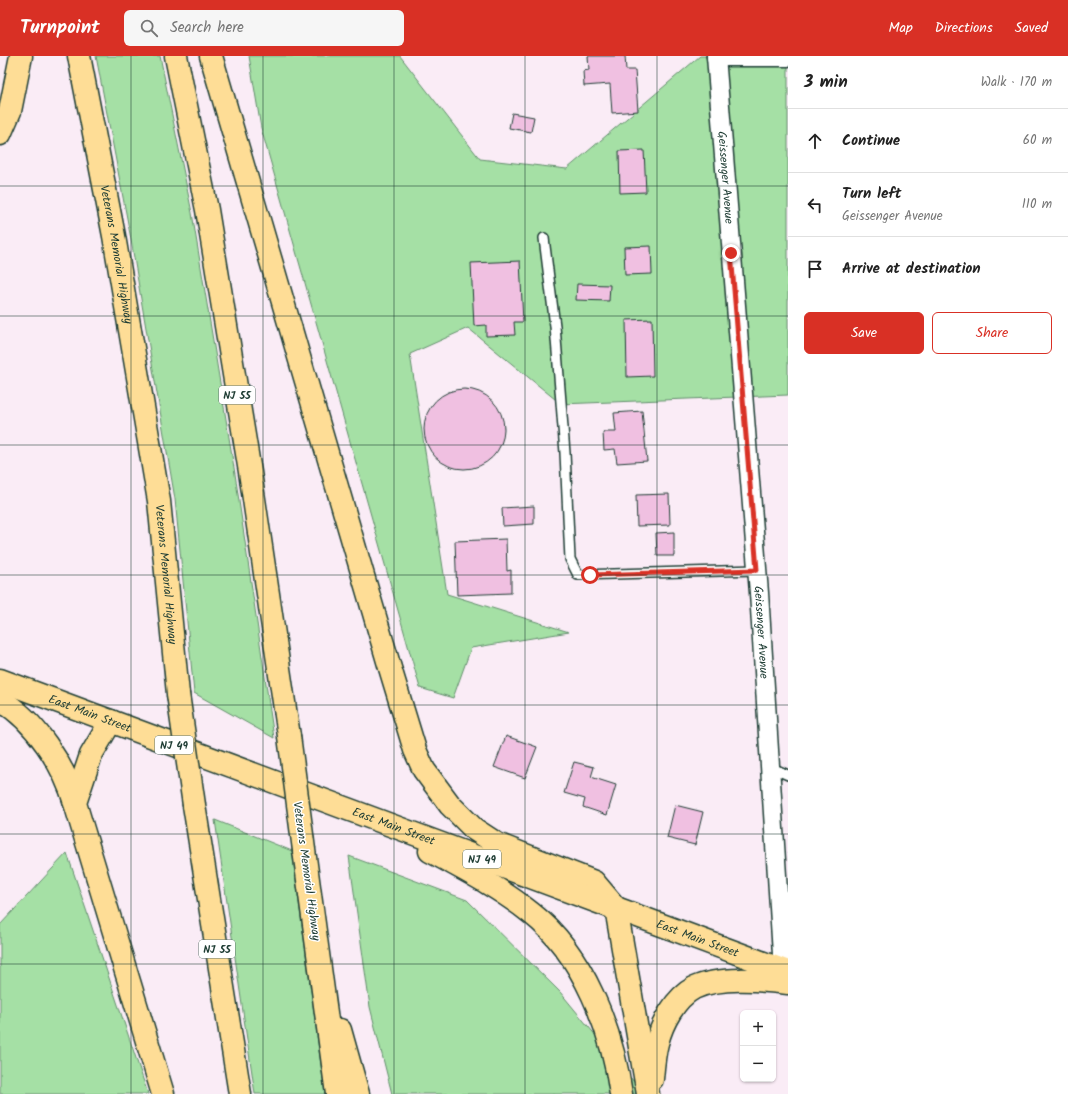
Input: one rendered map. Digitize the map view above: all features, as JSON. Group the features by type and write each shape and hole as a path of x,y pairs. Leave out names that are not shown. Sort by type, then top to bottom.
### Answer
{"main road":[{"path":"0,134 10,111 18,78 21,56"},
{"name":"Veterans Memorial Highway","path":"80,56 114,236 159,502 178,694 240,1094"},
{"name":"Veterans Memorial Highway","path":"176,56 207,210 250,472 289,736 337,1094"},
{"path":"212,56 415,750 424,770 450,804 474,829 497,844 594,882 616,908 649,1094"},
{"name":"East Main Street","path":"0,680 616,908 786,975"},
{"path":"0,700 23,718 42,739 59,762 72,792 163,1094"},
{"path":"76,803 91,755 111,721"},
{"path":"349,809 493,885 531,912 546,925 562,944 576,965 596,1004 613,1050 621,1094"},
{"path":"316,942 358,1094"},
{"path":"649,1094 657,1042 671,1010 681,998 694,989 710,984 722,982 762,981 786,975"}],"street":[{"path":"716,56 788,57"},
{"name":"Geissenger Avenue","path":"716,56 757,570 786,975"}],"lane":[{"path":"544,238 555,326 565,453 570,559 578,575 757,570"},
{"path":"770,768 788,775"}],"green space":[{"path":"96,56 160,56 192,213 235,474 274,738 194,693 175,499 130,234"},
{"path":"249,56 400,56 480,159 567,169 700,56 788,56 788,395 561,404 468,328 410,354 447,594 569,632 471,648 453,698 420,688 261,128"},
{"path":"215,820 292,851 325,1094 255,1094"},
{"path":"67,853 148,1094 0,1094 0,925"},
{"path":"349,856 467,900 560,992 644,1094 392,1094 370,1007"}],"building":[{"path":"588,56 625,56 626,70 635,70 638,111 612,113 610,84 584,86 583,71 589,70"},
{"path":"512,113 534,117 531,132 509,128"},
{"path":"644,150 646,192 620,193 619,151"},
{"path":"651,246 652,274 625,275 624,247"},
{"path":"520,261 523,322 514,322 515,335 486,336 486,325 474,326 471,263"},
{"path":"577,284 610,285 609,301 576,300"},
{"path":"652,319 653,376 627,377 626,320"},
{"path":"464,389 479,392 492,401 501,414 504,429 501,444 492,457 479,466 464,469 449,466 436,457 427,444 424,429 427,414 436,401 449,392"},
{"path":"642,411 647,461 617,463 615,449 604,450 603,432 616,432 614,413"},
{"path":"669,494 670,525 637,526 636,495"},
{"path":"534,506 534,524 503,526 502,508"},
{"path":"674,532 674,556 657,556 656,533"},
{"path":"506,539 507,571 511,570 511,593 457,595 455,541"},
{"path":"506,736 537,747 525,778 494,767"},
{"path":"574,762 594,767 591,777 616,785 607,815 583,807 585,799 564,793"},
{"path":"675,805 703,812 695,845 667,838"}],"route":[{"path":"590,575 757,570 731,253"}]}
